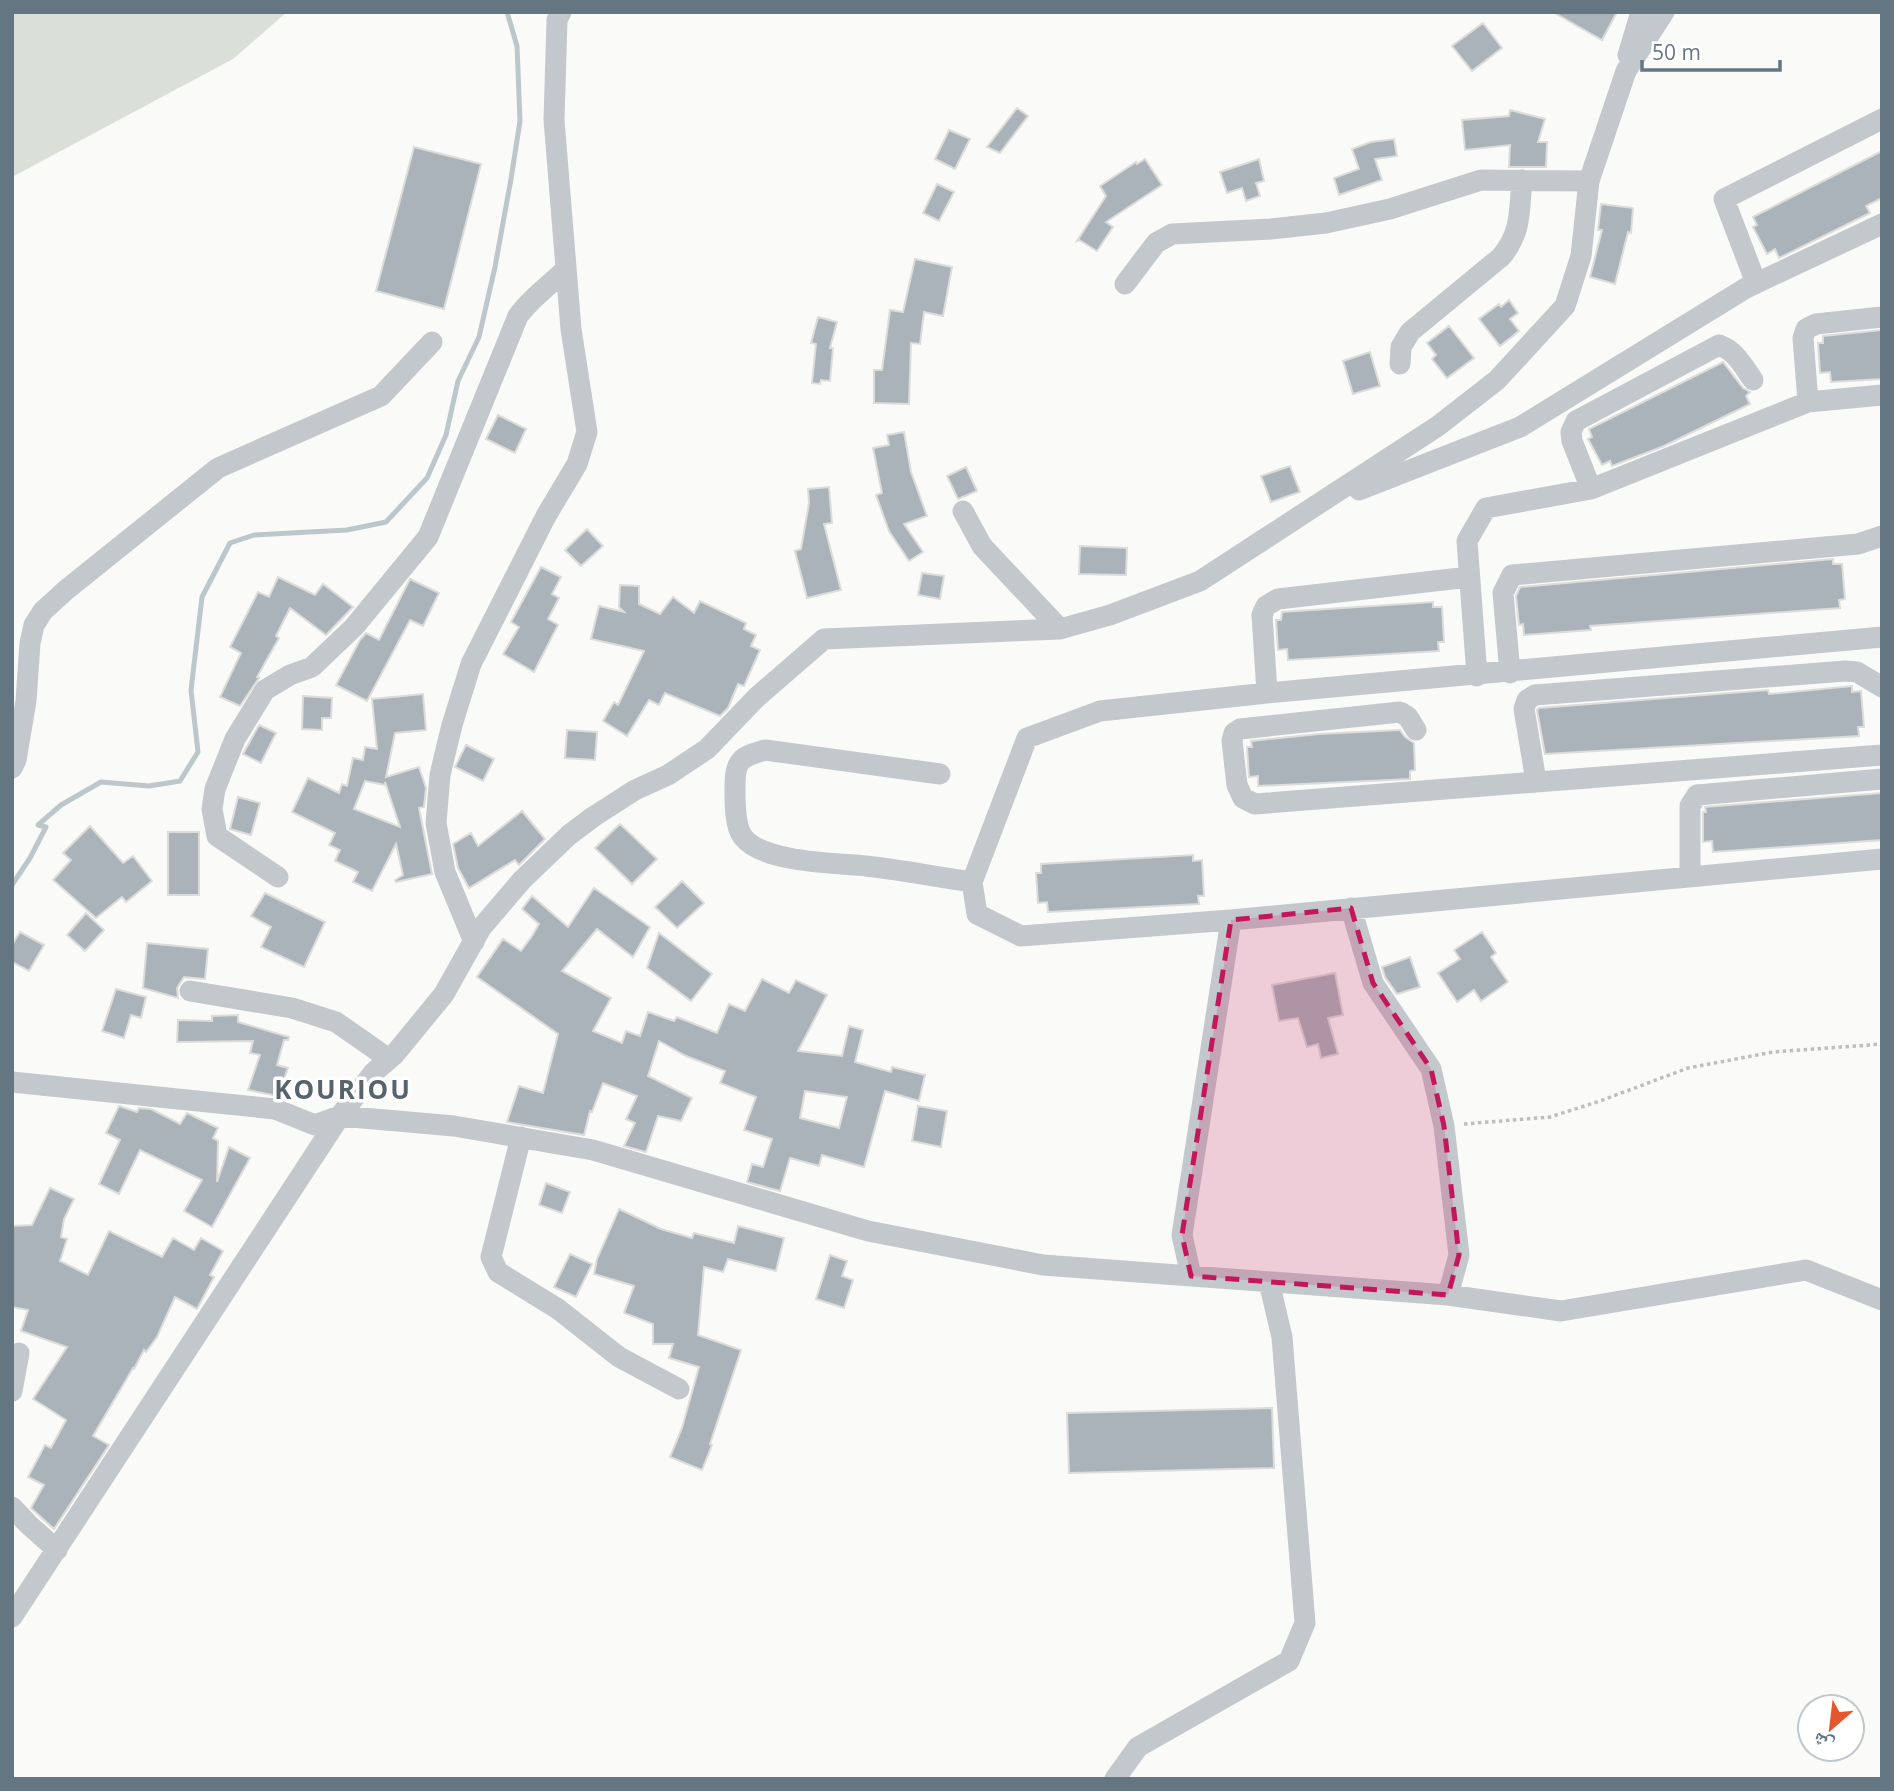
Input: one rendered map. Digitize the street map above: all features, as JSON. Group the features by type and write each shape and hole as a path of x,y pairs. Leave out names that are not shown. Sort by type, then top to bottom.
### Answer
{"street":[{"path":"474,942 443,860 436,823 440,775 452,724 471,664 546,516 577,464 587,432 571,329 554,120 557,20 561,12"},
{"path":"12,1617 341,1116 374,1072 389,1059 444,994 493,912 522,880 569,835 635,790 668,775 707,749 757,697 824,639 1060,629 1110,615 1200,581 1438,426 1497,380 1565,306 1581,256 1589,181 1626,71 1630,45 1641,12"},
{"path":"1626,71 1664,12"},
{"path":"1756,283 1724,199 1882,119"},
{"path":"1125,284 1156,243 1172,234 1326,223 1391,209 1481,180 1589,181"},
{"path":"1400,364 1401,348 1410,332 1501,257 1513,243 1522,180"},
{"path":"1318,506 1520,427 1756,283 1882,224"},
{"path":"278,877 217,836 212,809 215,789 235,739 265,690 290,675 312,667 354,627 428,537 518,316 529,301 542,294 566,269"},
{"path":"1808,402 1803,338 1806,329 1816,324 1882,317"},
{"path":"12,768 16,760 26,701 30,643 34,625 43,611 218,468 381,396 432,342"},
{"path":"1591,489 1572,441 1571,432 1576,421 1719,345 1735,354 1753,380"},
{"path":"1477,676 1466,541 1486,508 1591,489 1808,402 1882,395"},
{"path":"963,511 982,546 1060,629"},
{"path":"1510,673 1503,593 1512,575 1858,544 1882,536"},
{"path":"1267,693 1262,615 1266,606 1279,599 1469,578"},
{"path":"1882,637 1510,673 1267,693 1100,711 1027,738 972,882 978,914 1021,936 1231,920 1882,859"},
{"path":"1536,781 1524,709 1527,700 1535,695 1845,671 1857,672 1882,687"},
{"path":"1416,730 1408,717 1400,712 1240,729 1234,733 1232,741 1237,785 1243,797 1255,804 1882,755"},
{"path":"940,774 765,750 744,756 735,769 735,814 743,837 761,849 803,861 867,866 972,882"},
{"path":"1690,877 1690,806 1698,795 1882,779"},
{"path":"1351,908 1373,984 1431,1069 1444,1126 1460,1255 1448,1295"},
{"path":"1191,1276 1181,1235 1231,920"},
{"path":"190,990 292,1008 336,1022 389,1059"},
{"path":"12,1082 275,1109 315,1125 341,1116 454,1126 521,1137 593,1150 868,1231 1044,1265 1448,1295 1560,1311 1806,1270 1882,1300"},
{"path":"521,1137 492,1257 498,1272 558,1309 619,1357 679,1389"},
{"path":"1115,1779 1138,1747 1289,1661 1306,1623 1282,1337 1269,1282"},
{"path":"12,1391 19,1353"},
{"path":"12,1507 57,1550"}],"path":[{"path":"1444,1126 1550,1117 1688,1068 1773,1052 1882,1044"}],"highlighted area":[{"path":"1351,908 1373,983 1431,1069 1444,1126 1459,1255 1448,1295 1191,1276 1182,1235 1231,920"}],"shaded area":[{"path":"12,12 287,12 233,59 12,177"}],"building":[{"path":"1553,12 1617,12 1602,40"},
{"path":"1483,23 1502,48 1472,71 1452,46"},
{"path":"1017,108 1028,116 1000,153 987,147"},
{"path":"1510,110 1545,119 1538,142 1547,142 1546,167 1509,167 1510,145 1465,150 1462,120 1509,116"},
{"path":"949,130 970,139 955,169 935,159"},
{"path":"1394,139 1397,156 1375,159 1382,180 1339,195 1334,178 1359,169 1352,149 1371,142"},
{"path":"414,147 481,164 444,309 376,291"},
{"path":"1882,151 1882,198 1866,206 1870,213 1779,258 1775,249 1767,254 1753,227 1757,225 1753,217"},
{"path":"1145,159 1162,185 1106,222 1113,227 1097,251 1077,241 1106,196 1100,186"},
{"path":"1259,159 1264,181 1256,183 1260,196 1246,201 1242,188 1227,193 1220,172"},
{"path":"937,184 954,192 939,221 923,213"},
{"path":"1601,204 1633,208 1631,233 1628,232 1615,284 1590,277 1602,230 1598,230"},
{"path":"915,259 952,267 943,316 924,312 920,344 911,343 909,404 874,403 874,370 882,370 890,310 903,312"},
{"path":"1509,300 1518,313 1510,319 1519,331 1500,346 1479,319"},
{"path":"818,317 837,322 830,348 833,348 830,381 821,380 820,384 812,383 816,344 811,343"},
{"path":"1449,326 1474,358 1447,378 1432,359 1436,355 1427,343"},
{"path":"1882,330 1882,379 1831,382 1830,372 1820,373 1818,343 1823,343 1823,336"},
{"path":"1370,352 1380,386 1353,394 1343,361"},
{"path":"1723,362 1743,388 1750,392 1746,396 1750,404 1664,446 1612,466 1610,461 1602,465 1588,439 1592,437 1589,429"},
{"path":"498,415 526,429 515,453 486,439"},
{"path":"904,432 911,472 927,516 904,524 923,552 909,561 889,531 876,495 882,493 873,448 889,445 887,435"},
{"path":"1290,466 1300,492 1271,502 1261,476"},
{"path":"966,467 977,491 958,499 947,476"},
{"path":"829,487 832,523 824,524 841,590 807,598 795,551 801,549 809,503 808,489"},
{"path":"587,529 603,546 581,566 565,550"},
{"path":"1080,546 1127,548 1126,575 1079,574"},
{"path":"1833,559 1833,564 1842,564 1845,599 1839,600 1840,608 1590,626 1591,630 1524,635 1523,624 1519,625 1516,596 1520,587"},
{"path":"541,567 561,577 552,594 559,598 548,619 558,625 534,672 503,654 519,627 511,622"},
{"path":"922,573 944,576 940,599 918,595"},
{"path":"278,577 315,595 323,584 353,607 326,635 290,608 276,636 279,638 257,677 259,678 240,706 220,697 241,653 230,647 258,592 269,597"},
{"path":"410,579 439,593 423,626 410,620 367,701 336,685 366,633 379,640"},
{"path":"620,585 639,586 639,604 660,614 673,597 694,613 700,601 746,623 744,629 756,635 751,646 760,650 744,686 738,684 728,708 720,716 665,693 659,705 649,700 627,736 603,721 614,702 618,705 644,651 591,639 599,606 624,612 619,607"},
{"path":"1433,602 1433,607 1442,607 1444,642 1438,642 1439,651 1288,660 1287,649 1278,650 1276,620 1281,620 1282,612"},
{"path":"1852,686 1852,692 1861,691 1864,727 1858,727 1859,736 1545,754 1537,710 1768,690 1769,694"},
{"path":"423,694 426,730 395,733 386,777 419,767 426,788 424,807 419,808 432,874 396,882 395,880 403,875 396,844 372,891 353,882 358,872 335,861 340,850 329,845 335,833 292,812 308,778 339,793 342,784 347,786 353,758 363,760 365,747 377,749 372,699","holes":["365,781 385,785 385,782 400,827 354,809"]},
{"path":"303,696 332,698 331,718 322,718 322,730 302,729"},
{"path":"259,725 276,733 261,763 243,754"},
{"path":"567,730 597,732 595,760 565,758"},
{"path":"1400,730 1414,743 1415,770 1410,771 1410,779 1258,786 1258,776 1249,777 1247,747 1252,747 1251,741"},
{"path":"466,745 494,759 483,781 455,767"},
{"path":"1882,793 1882,840 1713,852 1712,841 1703,842 1705,807"},
{"path":"238,797 260,803 251,835 230,829"},
{"path":"522,811 545,839 519,865 515,860 469,888 458,868 453,844 471,833 478,846"},
{"path":"620,824 657,859 632,884 595,848"},
{"path":"90,826 123,863 133,856 152,881 126,902 122,897 96,918 53,880 71,860 63,853"},
{"path":"168,832 199,832 199,895 168,895"},
{"path":"1193,855 1193,861 1202,860 1204,896 1198,896 1199,904 1048,912 1047,902 1038,903 1036,873 1041,873 1041,864"},
{"path":"682,881 704,903 677,928 655,907"},
{"path":"594,888 650,927 633,957 597,929 562,971 611,998 593,1031 622,1043 626,1031 640,1036 648,1012 674,1021 677,1017 717,1033 729,1004 745,1011 762,979 789,993 796,980 827,995 798,1051 842,1056 849,1026 863,1030 855,1062 891,1072 892,1067 925,1075 919,1101 885,1091 864,1167 822,1155 819,1166 790,1158 780,1191 747,1182 752,1164 763,1167 772,1139 744,1130 756,1097 720,1083 725,1071 686,1056 659,1041 648,1076 692,1098 681,1121 658,1116 646,1152 624,1146 635,1123 626,1119 637,1096 603,1083 592,1112 590,1111 584,1135 507,1122 519,1086 543,1093 558,1034 477,977 503,939 521,951 532,936 539,924 522,909 532,896 568,927","holes":["805,1091 847,1097 839,1128 800,1118"]},
{"path":"265,893 325,922 304,967 261,947 271,927 251,916"},
{"path":"86,913 104,930 85,951 67,935"},
{"path":"20,932 44,945 29,971 12,962 12,945"},
{"path":"1482,932 1496,953 1491,957 1508,982 1481,1001 1474,990 1457,1002 1438,973 1460,959 1454,950"},
{"path":"659,933 712,974 691,1001 647,968"},
{"path":"147,943 208,949 205,979 184,977 177,988 178,998 143,988"},
{"path":"1410,957 1420,987 1397,994 1385,977 1382,967"},
{"path":"1335,973 1343,1015 1328,1018 1338,1054 1321,1058 1318,1044 1307,1047 1298,1018 1279,1021 1272,985"},
{"path":"116,989 146,997 141,1018 131,1015 124,1038 102,1031"},
{"path":"238,1015 238,1022 289,1037 284,1040 277,1065 288,1068 278,1096 248,1090 260,1055 250,1053 253,1041 177,1042 178,1020 212,1021 212,1016"},
{"path":"119,1106 137,1112 139,1108 151,1109 180,1124 187,1113 218,1128 213,1138 218,1141 217,1182 229,1147 250,1158 212,1227 184,1211 202,1180 140,1150 119,1194 99,1184 120,1140 106,1133"},
{"path":"918,1106 947,1111 941,1147 912,1141"},
{"path":"546,1183 570,1192 562,1213 539,1205"},
{"path":"50,1188 74,1199 64,1219 61,1237 67,1239 60,1261 88,1275 109,1231 162,1257 173,1238 194,1250 201,1238 223,1251 210,1275 214,1277 197,1309 175,1297 157,1337 146,1352 144,1350 93,1436 109,1445 54,1529 31,1508 44,1485 28,1477 45,1445 51,1448 66,1420 33,1399 67,1347 21,1331 28,1310 12,1307 12,1226 32,1225"},
{"path":"619,1209 661,1229 692,1238 694,1233 734,1243 738,1226 784,1238 776,1271 728,1259 723,1272 704,1267 698,1335 741,1350 702,1470 670,1457 682,1428 699,1367 669,1358 673,1344 653,1344 653,1324 624,1313 634,1286 594,1274 597,1259"},
{"path":"570,1254 592,1264 576,1297 554,1287"},
{"path":"830,1255 847,1261 842,1276 853,1280 844,1308 816,1299"},
{"path":"1272,1408 1274,1468 1069,1473 1067,1413"}],"waterway":[{"path":"12,885 46,827 38,825 61,805 101,782 149,786 180,781 198,752 191,690 202,597 230,543 254,535 347,530 386,522 427,478 446,435 458,381 479,337 511,179 520,121 517,46 507,12"}],"district":[{"name":"KOURIOU","path":"343,1090"}]}
